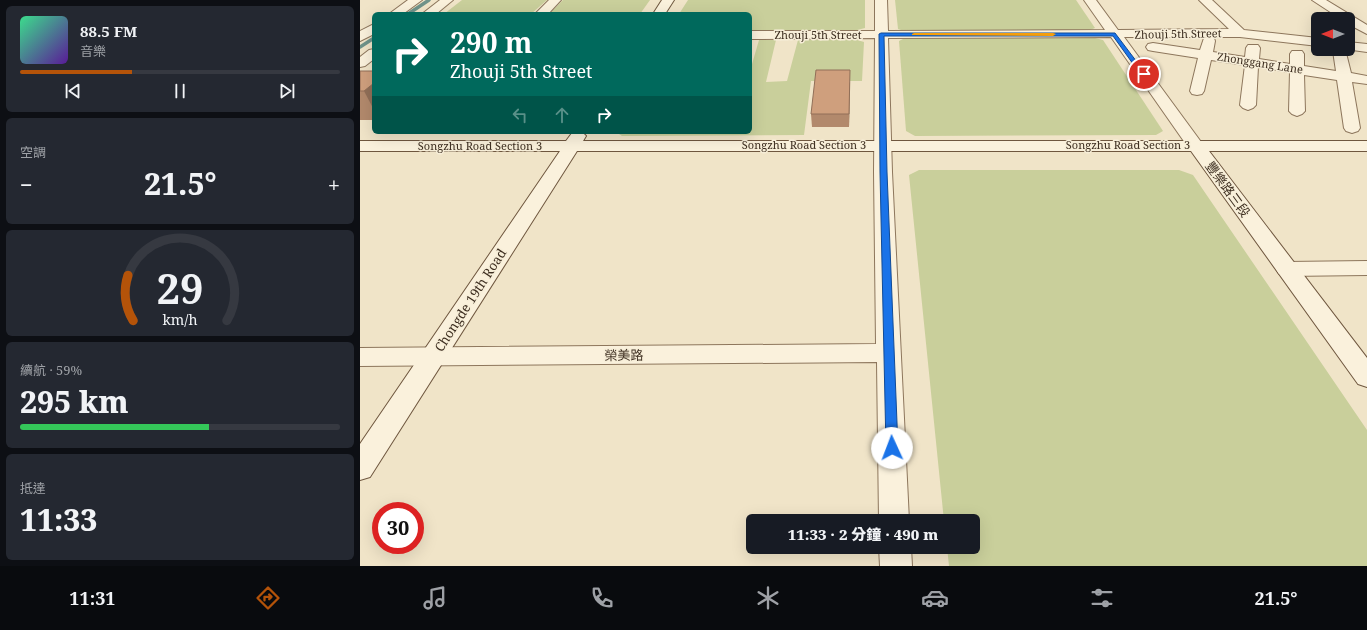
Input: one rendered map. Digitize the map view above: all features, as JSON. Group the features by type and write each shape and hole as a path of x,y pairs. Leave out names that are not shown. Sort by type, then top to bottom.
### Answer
{"street":[{"path":"398,12 416,0"},
{"path":"431,12 448,0"},
{"path":"543,12 555,0"},
{"path":"660,12 668,0"},
{"path":"881,0 894,514"},
{"name":"豐樂路三段","path":"1090,0 1367,377"},
{"path":"1205,0 1240,33"},
{"path":"1318,0 1367,30"},
{"path":"360,38 372,29"},
{"name":"Zhouji 5th Street","path":"752,35 1115,35 1240,33 1311,41"},
{"path":"1198,91 1209,40"},
{"path":"1248,105 1253,40"},
{"path":"1296,46 1297,111"},
{"path":"1355,48 1367,48"},
{"name":"Zhonggang Lane","path":"1156,50 1206,55 1367,80"},
{"path":"360,64 372,55"},
{"path":"1344,56 1344,76 1352,128"},
{"name":"Songzhu Road Section 3","path":"360,157 572,145"},
{"name":"Songzhu Road Section 3","path":"360,146 572,145 884,151 1200,151 1367,146"},
{"name":"Chongde 19th Road","path":"360,468 572,145"},
{"name":"Songzhu Road Section 3","path":"1200,151 1367,156"},
{"path":"1287,269 1367,268"},
{"name":"榮美路","path":"360,357 889,352"},
{"path":"895,554 896,566"}],"green space":[{"path":"462,0 547,0 533,12 447,12"},
{"path":"563,0 650,0 641,12 551,12"},
{"path":"688,0 865,0 865,28 857,30 752,30 752,12 680,12"},
{"path":"895,0 1076,0 1095,28 1090,30 904,31 898,29"},
{"path":"905,38 1095,38 1103,40 1163,131 1156,135 915,136 906,131 899,41"},
{"path":"759,40 776,40 766,82 787,81 798,40 857,40 864,42 862,81 811,81 804,135 622,136 619,134 752,134 752,64"},
{"path":"919,170 1179,170 1193,175 1367,430 1367,566 949,566 948,554 980,554 980,514 943,514 909,175"}],"building":[{"path":"816,70 850,70 849,114 811,114"},
{"path":"360,71 372,71 372,85 364,91 360,91"}],"waterway":[{"path":"411,12 429,0"},
{"path":"360,47 372,39"}],"slow traffic":[{"path":"914,34 1053,34"}],"route":[{"path":"892,448 883,172 884,156 882,133 881,34 1115,35 1144,74"}]}
